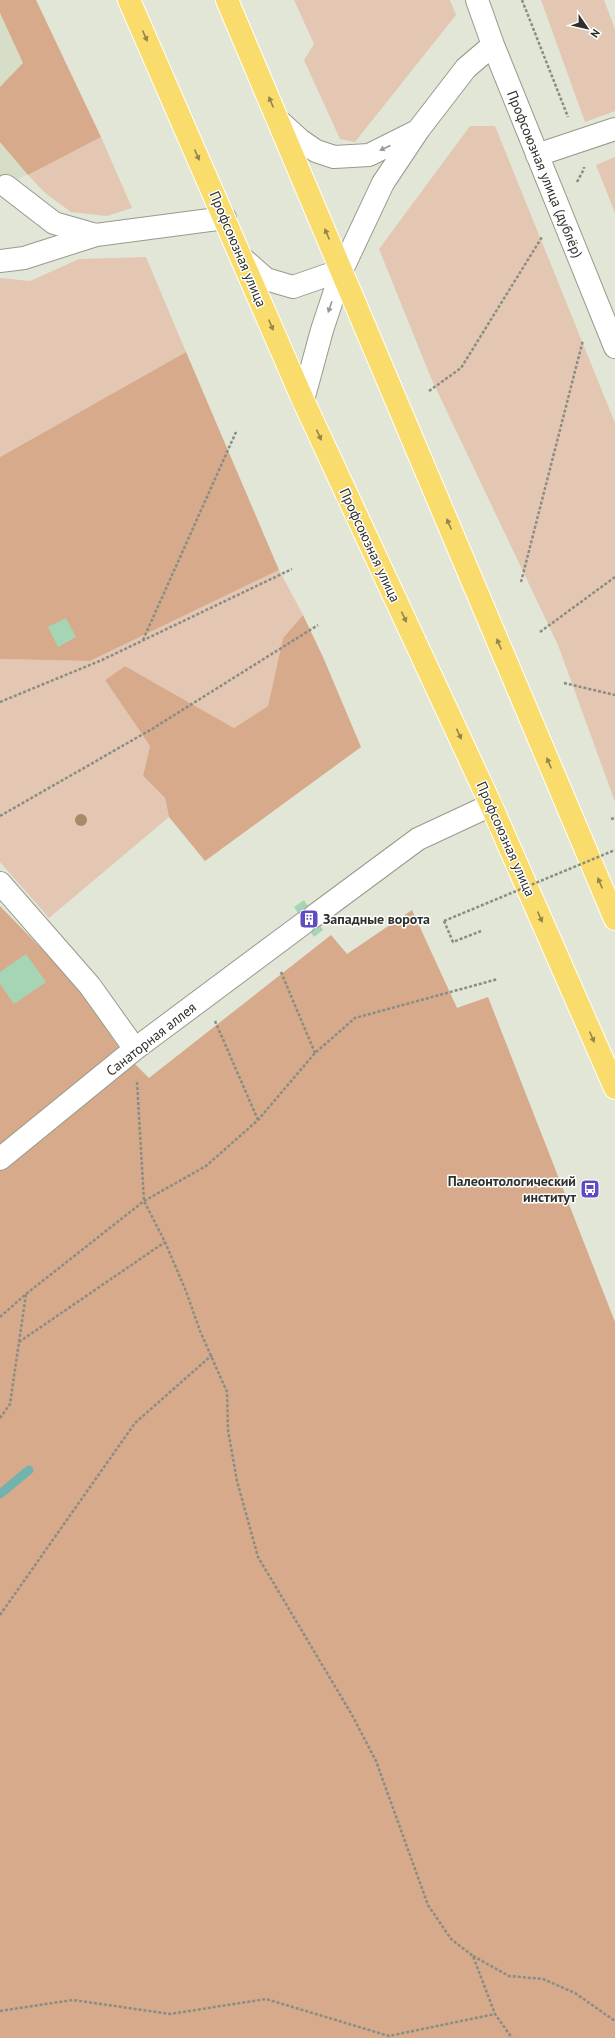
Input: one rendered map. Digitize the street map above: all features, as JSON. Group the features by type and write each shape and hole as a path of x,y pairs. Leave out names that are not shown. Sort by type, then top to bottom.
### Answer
{"main road":[{"name":"Профсоюзная улица","path":"129,0 303,400 491,805 615,1088"},
{"path":"228,0 615,919"}],"street":[{"name":"Профсоюзная улица (дублёр)","path":"477,0 493,45 615,347"},
{"path":"303,400 322,330 342,270 383,183 419,129 466,68 493,45"},
{"path":"279,121 300,140 316,151 334,157 369,155 419,129"},
{"path":"537,155 615,129"},
{"path":"6,186 54,223 96,235"},
{"path":"0,261 24,258 96,235 225,218"},
{"path":"242,258 266,279 293,287 342,270"},
{"name":"Санаторная аллея","path":"0,1158 136,1049 204,997 418,839 491,805"},
{"path":"0,883 90,986 136,1049"}],"path":[{"path":"429,391 462,368 584,169 578,141 522,0"},
{"path":"521,582 585,333"},
{"path":"142,640 236,432"},
{"path":"0,702 102,660 292,569"},
{"path":"540,632 615,577"},
{"path":"0,816 152,729 318,625"},
{"path":"564,683 615,695"},
{"path":"611,819 615,818"},
{"path":"481,931 453,942 444,921 615,850"},
{"path":"270,948 315,1053"},
{"path":"0,1317 26,1294 144,1201 206,1166 258,1120 315,1053 355,1018 498,979"},
{"path":"204,997 258,1120"},
{"path":"136,1049 144,1201 165,1242 186,1291 200,1331 212,1355 227,1392 228,1430 237,1481 258,1557 352,1715 376,1761 428,1905 451,1939 473,1956 509,1976 543,1979 575,1993 615,2021"},
{"path":"19,1342 165,1242"},
{"path":"0,1418 10,1404 26,1294"},
{"path":"0,1615 134,1423 212,1355"},
{"path":"473,1956 495,2014 512,2038"},
{"path":"0,2011 73,2000 170,2014 266,1999 390,2036 495,2014"}],"shaded area":[{"path":"0,0 5,0 75,151 0,188"},
{"path":"0,0 36,0 101,137 28,175 0,142 0,87 23,63 0,13"},
{"path":"294,0 450,0 456,15 355,142 340,139 304,60 314,44"},
{"path":"541,0 604,0 615,29 615,111 585,122"},
{"path":"470,126 495,126 615,423 615,802 558,645 431,378 379,249"},
{"path":"101,137 132,208 107,216 71,212 45,193 28,175"},
{"path":"615,157 615,213 596,165"},
{"path":"146,257 186,352 0,457 0,278 30,281 79,259"},
{"path":"186,352 279,570 90,661 0,659 0,457"},
{"path":"279,570 303,615 283,638 268,706 234,728 125,666 105,680 150,746 143,776 165,798 169,817 49,918 0,862 0,659 90,661"},
{"path":"303,615 323,657 361,747 205,861 169,817 165,798 143,776 150,746 105,680 125,666 234,728 268,706 283,638"},
{"path":"0,906 73,981 120,1049 149,1078 331,935 347,954 412,910 457,1008 488,997 615,1322 615,2038 0,2038"}],"building":[{"path":"66,618 76,637 58,647 48,627"},
{"name":"Западные ворота","path":"304,900 323,930 314,937 294,907"},
{"path":"26,954 46,982 14,1004 0,984 0,972"}],"waterway":[{"path":"0,1494 29,1470"}],"place":[{"name":"Западные ворота","path":"309,919"},
{"name":"Палеонтологический институт","path":"590,1189"}]}
